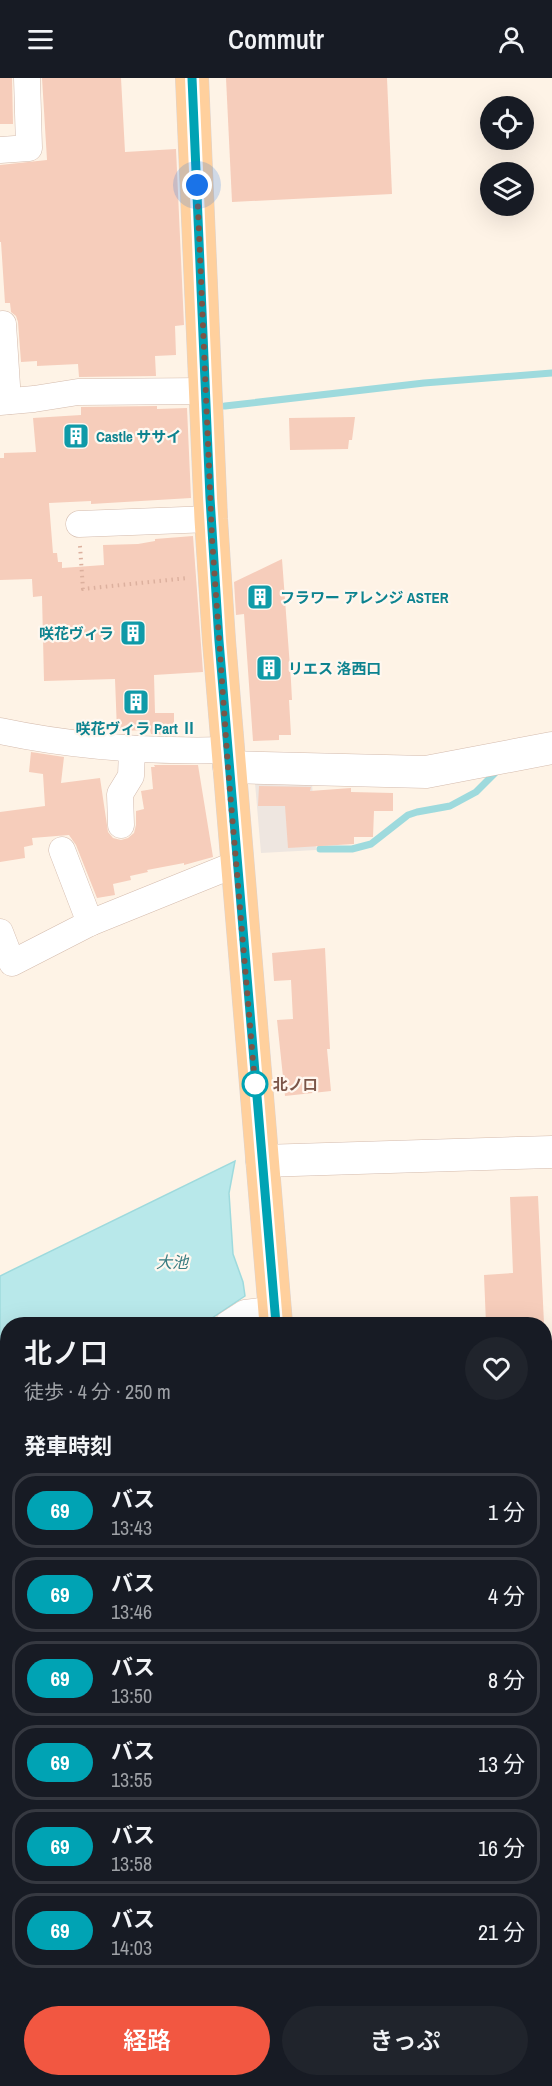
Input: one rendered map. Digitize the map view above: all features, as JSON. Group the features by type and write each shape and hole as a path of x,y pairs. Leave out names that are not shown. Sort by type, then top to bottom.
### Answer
{"main road":[{"path":"192,78 211,519 236,864 275,1317"}],"street":[{"path":"0,150 29,148 27,78"},
{"path":"3,324 4,401 78,392 205,391"},
{"path":"79,524 211,519"},
{"path":"0,731 28,737 228,759 426,772 552,748"},
{"path":"122,825 120,794 132,776 132,749"},
{"path":"62,850 90,923"},
{"path":"0,932 12,963 90,923 236,864"},
{"path":"262,1161 552,1152"},
{"path":"239,1317 245,1313 275,1317"}],"path":[{"path":"79,524 83,589 215,575"}],"shaded area":[{"path":"255,783 312,783 316,850 261,853"}],"water":[{"name":"大池","path":"235,1161 229,1193 233,1254 243,1282 245,1296 214,1317 0,1317 0,1276"}],"building":[{"path":"0,78 12,78 13,124 0,124"},
{"path":"42,78 121,78 125,152 176,149 184,325 175,326 176,355 155,356 156,376 79,377 78,364 37,366 37,361 21,362 18,322 16,316 11,312 10,303 5,303 0,242 0,165 47,160"},
{"path":"226,78 387,78 392,194 232,202"},
{"path":"157,406 157,409 187,408 191,498 91,504 91,501 49,503 53,553 57,553 58,562 62,562 62,568 104,565 103,545 138,544 155,541 155,539 193,536 203,672 154,675 155,713 174,713 174,735 151,734 150,730 117,731 115,679 44,681 42,596 33,597 32,579 0,580 0,458 4,458 4,453 36,452 33,418 81,415 81,407"},
{"path":"355,417 352,440 349,440 348,449 290,450 289,418"},
{"path":"282,559 292,700 289,700 291,735 279,735 279,740 253,741 244,614 236,615 234,582"},
{"path":"31,752 64,757 61,783 100,778 108,832 113,838 121,840 134,833 136,811 144,809 141,791 153,789 151,767 155,767 154,765 198,765 213,857 184,865 184,863 147,870 148,872 130,876 131,880 113,884 115,895 97,898 76,845 69,835 32,838 33,845 24,847 25,858 0,862 0,812 45,806 43,774 29,772"},
{"path":"259,786 311,787 310,791 351,788 351,792 393,793 393,811 374,811 373,837 354,837 354,844 288,848 285,806 258,806"},
{"path":"325,948 330,1049 327,1049 331,1091 285,1096 277,1020 293,1019 291,980 274,981 272,953"},
{"path":"538,1196 544,1317 486,1317 484,1275 513,1273 510,1197"}],"waterway":[{"path":"225,406 424,383 552,373"},
{"path":"320,849 352,849 371,844 408,815 450,806 476,792 497,771"}],"bus line":[{"name":"69","path":"192,78 210,498 219,641 275,1317"}],"place":[{"name":"Castle ササイ","path":"76,436"},
{"name":"フラワー アレンジ ASTER","path":"260,597"},
{"name":"咲花ヴィラ","path":"133,633"},
{"name":"リエス 洛西口","path":"269,668"},
{"name":"咲花ヴィラ Part Ⅱ","path":"136,702"},
{"name":"北ノ口","path":"255,1084"}],"route":[{"path":"197,185 212,538 228,767 255,1084"}]}
